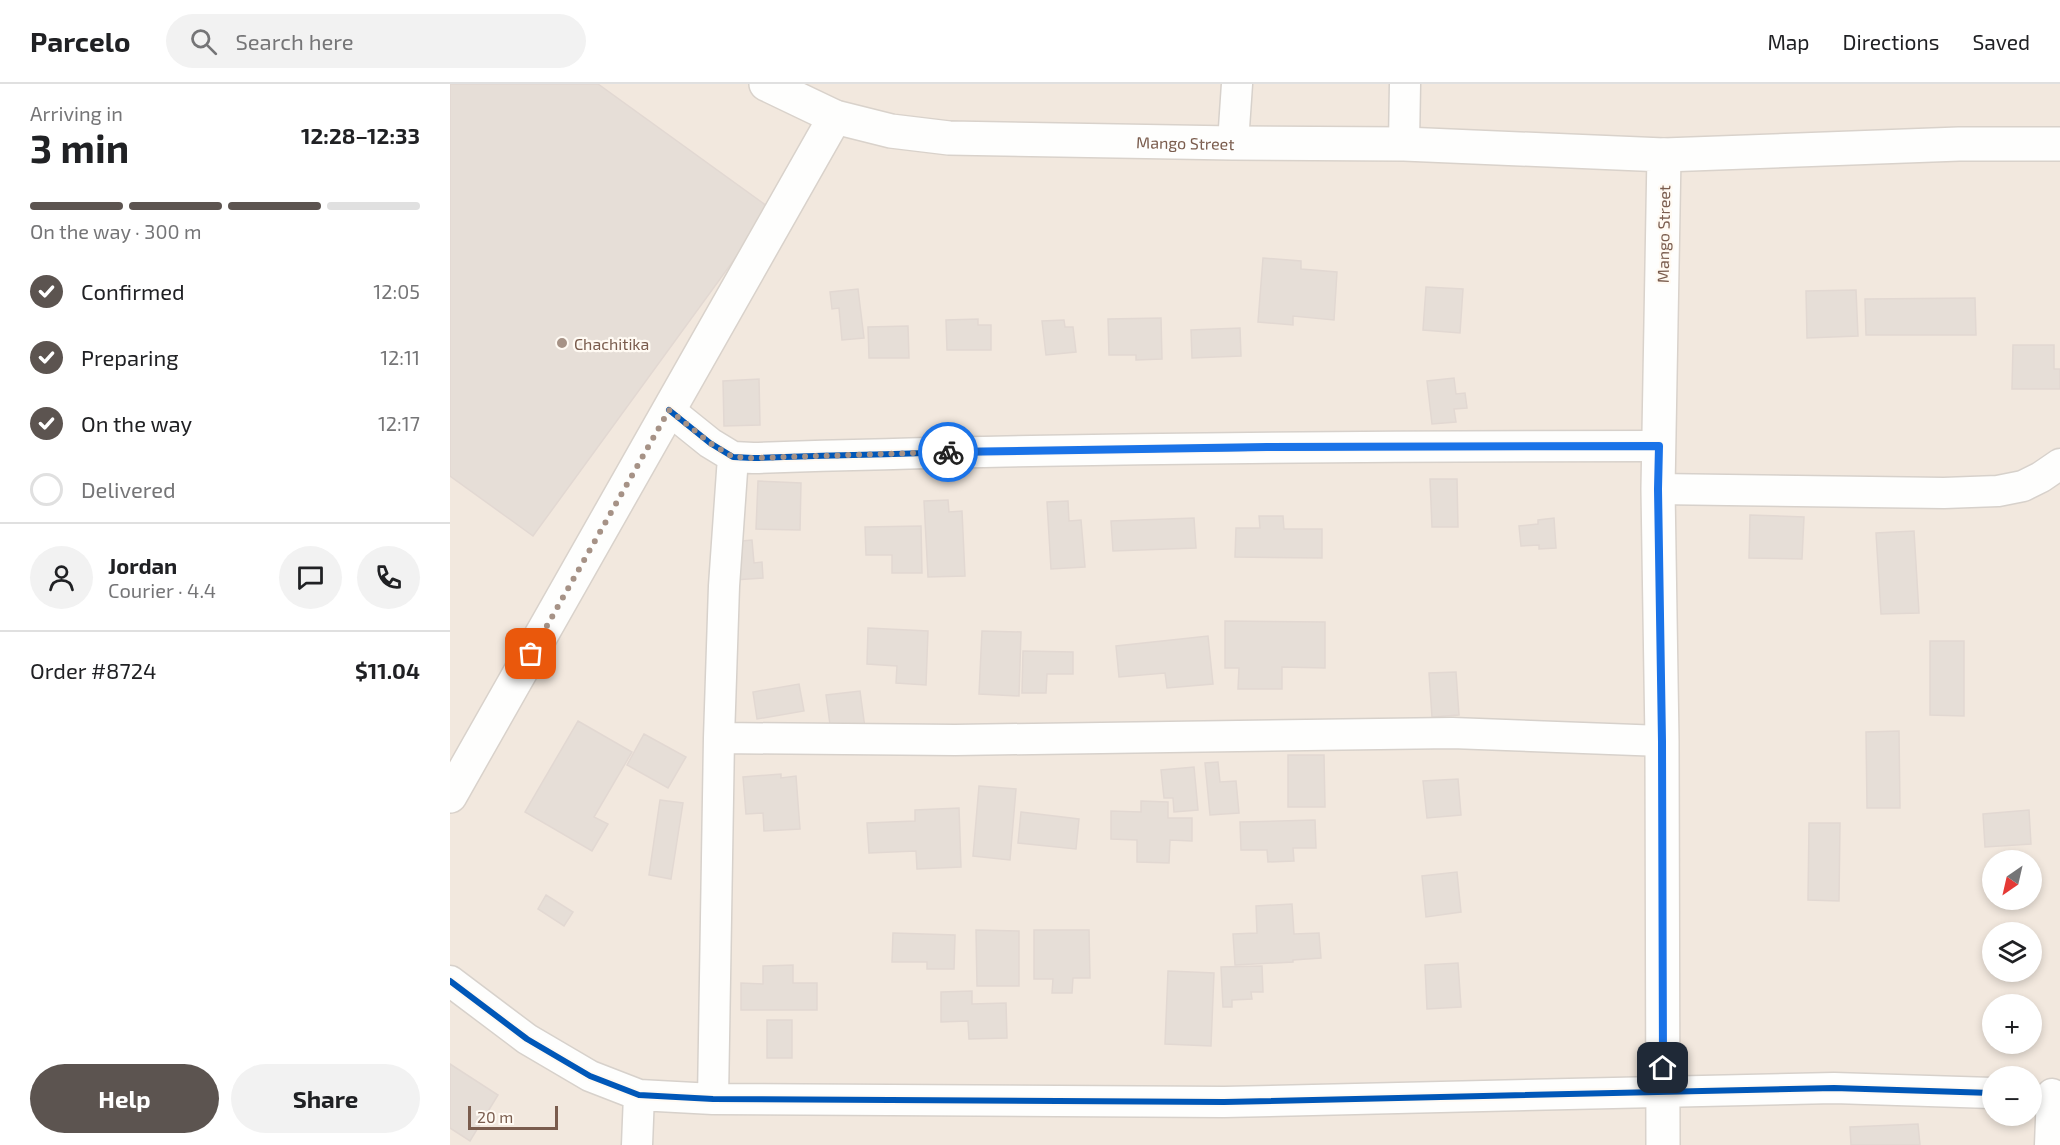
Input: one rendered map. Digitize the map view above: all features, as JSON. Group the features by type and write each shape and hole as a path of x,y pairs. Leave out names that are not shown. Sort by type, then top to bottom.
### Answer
{"main road":[{"name":"Mango Street","path":"766,84 835,117 891,131 949,138 1404,144 1664,155 1658,489 1662,741 1663,1145"},
{"path":"450,796 835,117"},
{"path":"1664,155 1959,144 2060,144"}],"street":[{"path":"1233,143 1237,84"},
{"path":"1404,144 1405,84"},
{"path":"669,410 710,443 733,457 753,458 966,451 1267,447 1659,446"},
{"path":"713,1099 719,738 724,586 733,457"},
{"path":"1658,489 1944,493 1998,491 2023,486 2060,464"},
{"path":"719,738 955,740 1452,733 1662,741"},
{"path":"450,981 527,1039 590,1076 639,1095 713,1099 1224,1102 1834,1088 1982,1092"},
{"path":"2048,1094 2050,1145"},
{"path":"637,1145 639,1095"}],"shaded area":[{"path":"450,84 2060,84 2060,1145 450,1145"}],"building":[{"name":"Chachitika","path":"450,84 598,84 771,209 533,536 450,476"},
{"path":"1263,258 1301,261 1301,269 1337,272 1334,320 1293,316 1293,325 1258,322"},
{"path":"1426,287 1463,289 1460,333 1423,330"},
{"path":"858,289 864,338 842,340 839,308 832,309 830,292"},
{"path":"1856,290 1858,336 1807,338 1806,291"},
{"path":"1975,298 1976,335 1866,335 1865,299"},
{"path":"1161,318 1162,359 1136,360 1136,355 1109,355 1108,319"},
{"path":"978,319 978,325 991,325 991,350 947,350 946,320"},
{"path":"1064,320 1065,327 1073,327 1076,352 1046,355 1042,321"},
{"path":"908,326 909,358 869,358 868,327"},
{"path":"1240,328 1241,356 1192,358 1191,330"},
{"path":"2013,345 2054,345 2054,369 2060,369 2060,389 2012,389"},
{"path":"1454,378 1456,394 1465,393 1467,408 1454,409 1456,422 1432,424 1427,381"},
{"path":"759,379 760,425 724,426 723,381"},
{"path":"1430,479 1457,479 1458,527 1432,527"},
{"path":"758,481 801,483 800,530 756,529"},
{"path":"948,500 949,512 962,511 965,576 928,577 924,501"},
{"path":"1068,501 1069,521 1081,520 1085,567 1051,569 1047,502"},
{"path":"1750,515 1804,517 1802,559 1749,558"},
{"path":"1259,516 1283,516 1284,529 1322,529 1322,558 1235,557 1236,528 1260,528"},
{"path":"1194,518 1196,548 1113,551 1111,521"},
{"path":"1554,518 1556,548 1539,549 1539,545 1521,546 1519,526 1538,524 1538,520"},
{"path":"921,526 922,573 892,573 892,555 866,555 865,527"},
{"path":"1914,531 1919,613 1881,614 1876,533"},
{"path":"752,540 754,563 762,562 763,578 734,580 731,542"},
{"path":"1225,621 1325,622 1325,668 1282,667 1282,689 1238,689 1239,668 1225,668"},
{"path":"868,628 928,631 926,685 896,683 897,666 867,664"},
{"path":"982,631 1021,632 1019,696 979,694"},
{"path":"1208,636 1213,684 1167,688 1165,673 1119,677 1116,646"},
{"path":"1930,641 1964,641 1964,716 1930,715"},
{"path":"1023,651 1073,652 1073,674 1047,674 1046,693 1022,693"},
{"path":"1456,672 1459,715 1432,717 1429,673"},
{"path":"799,684 804,711 757,719 753,692"},
{"path":"860,691 865,728 831,732 826,695"},
{"path":"578,721 632,752 594,817 608,824 592,851 525,812"},
{"path":"1899,731 1900,808 1867,808 1866,732"},
{"path":"644,734 686,757 668,788 627,765"},
{"path":"1288,755 1324,755 1325,807 1288,807"},
{"path":"1218,762 1220,782 1236,781 1239,813 1210,815 1205,763"},
{"path":"1194,767 1198,810 1174,812 1173,798 1164,798 1161,770"},
{"path":"781,774 781,778 796,776 800,829 764,831 763,813 746,814 743,777"},
{"path":"1458,779 1461,815 1427,818 1423,781"},
{"path":"979,786 1016,789 1010,860 973,856"},
{"path":"660,800 683,803 671,879 649,875"},
{"path":"1141,801 1168,802 1168,818 1192,818 1192,841 1170,840 1169,863 1137,862 1137,840 1111,839 1111,811 1141,812"},
{"path":"959,808 961,867 917,869 916,851 869,853 867,823 915,821 915,810"},
{"path":"2029,810 2031,844 1985,847 1983,814"},
{"path":"1021,812 1079,819 1076,849 1018,843"},
{"path":"1315,820 1316,848 1293,848 1294,861 1268,862 1267,850 1241,850 1240,822"},
{"path":"1809,823 1840,823 1839,901 1808,900"},
{"path":"1457,872 1461,912 1426,917 1422,876"},
{"path":"546,895 573,912 564,926 538,909"},
{"path":"1292,904 1294,934 1319,933 1321,958 1235,965 1233,934 1257,933 1256,906"},
{"path":"976,930 1019,931 1019,986 977,986"},
{"path":"1034,930 1089,930 1090,978 1073,978 1072,993 1052,993 1053,979 1034,979"},
{"path":"893,933 955,935 954,969 927,969 927,962 892,962"},
{"path":"1458,963 1461,1007 1427,1009 1425,965"},
{"path":"793,965 793,983 817,983 817,1010 741,1010 741,983 763,984 763,966"},
{"path":"1262,966 1263,992 1251,992 1252,999 1232,1000 1232,1007 1223,1007 1221,967"},
{"path":"1168,971 1214,973 1211,1046 1165,1044"},
{"path":"972,991 972,1004 1006,1003 1007,1038 969,1039 968,1021 941,1022 941,992"},
{"path":"767,1020 792,1020 792,1058 767,1058"},
{"path":"450,1064 498,1095 470,1141 450,1128"},
{"path":"1918,1124 1920,1145 1851,1145 1850,1127"}],"cycle path":[{"path":"669,410 710,443 733,457 753,458 1206,448 1659,446"},
{"path":"450,981 527,1039 590,1076 639,1095 713,1099 1224,1102 1834,1088 1982,1093"}],"way so far":[{"path":"531,654 669,410 710,443 733,457 948,452"}],"place":[{"name":"Chachitika","path":"562,343"}],"route":[{"path":"948,452 1267,447 1659,446 1663,1068"}]}
